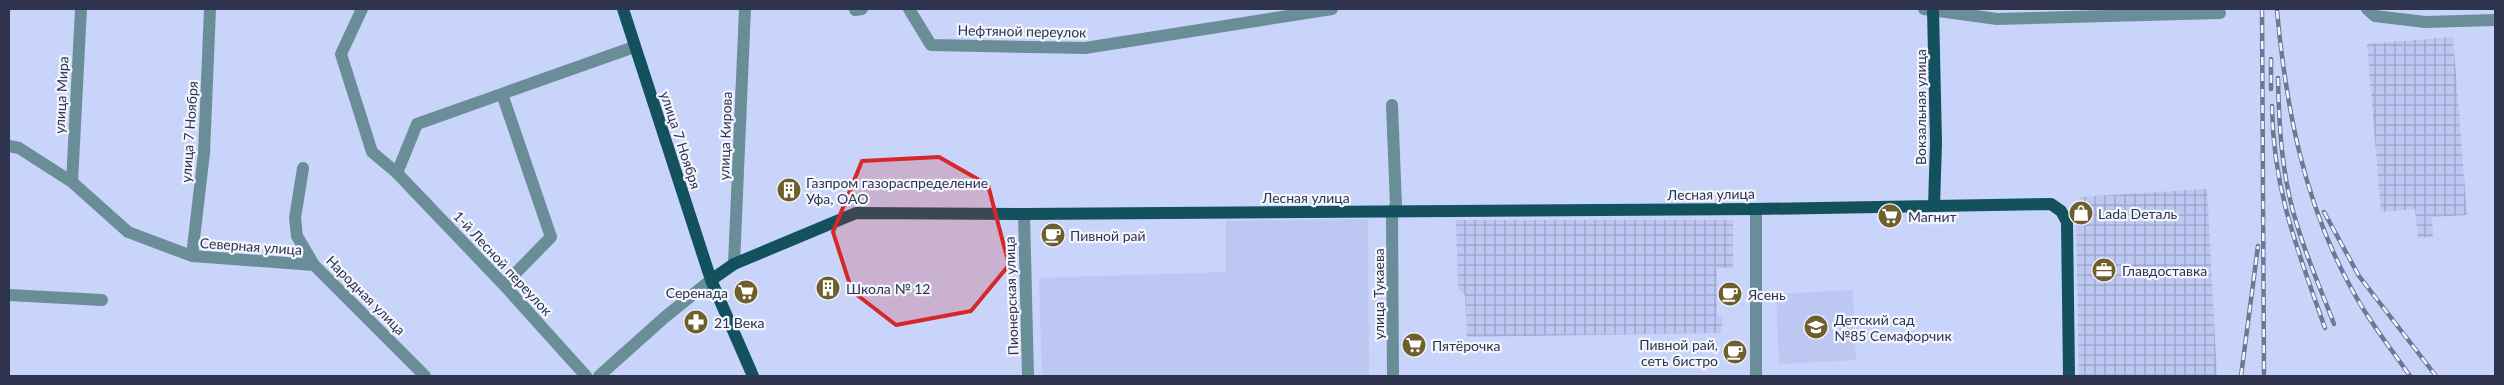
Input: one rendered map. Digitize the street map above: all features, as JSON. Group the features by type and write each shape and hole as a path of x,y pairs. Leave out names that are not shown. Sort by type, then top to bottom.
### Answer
{"main road":[{"name":"улица 7 Ноября","path":"623,9 711,280 753,376"},
{"name":"Вокзальная улица","path":"1930,10 1936,143 1934,206"},
{"name":"Лесная улица","path":"711,280 734,264 856,213 1392,212 2051,204 2061,211 2067,222 2069,376"}],"street":[{"name":"улица Мира","path":"72,182 80,9"},
{"name":"улица 7 Ноября","path":"192,256 204,153 210,9"},
{"name":"1-й Лесной переулок","path":"362,9 341,54 372,152 396,172 504,285 586,376"},
{"name":"улица Кирова","path":"734,264 745,9"},
{"name":"Нефтяной переулок","path":"909,9 932,45 1085,48 1332,9"},
{"path":"2367,9 2375,16 2425,22 2495,20"},
{"path":"1930,10 1997,19 2220,13"},
{"path":"396,172 417,124 634,46"},
{"path":"502,94 551,236 504,285"},
{"name":"улица Тукаева","path":"1392,105 1396,204 1392,212 1393,376"},
{"name":"Северная улица","path":"9,146 19,148 72,182 128,232 192,256 314,265"},
{"name":"Народная улица","path":"303,168 295,218 297,236 314,265 426,376"},
{"path":"1756,209 1756,376"},
{"name":"Пионерская улица","path":"1024,214 1028,376"},
{"name":"Лесная улица","path":"599,376 665,317 711,280"},
{"path":"9,295 102,300"}],"highlighted area":[{"path":"939,157 988,185 1009,265 971,311 896,325 852,291 833,232 862,161"}],"shaded area":[{"path":"2453,37 2467,215 2432,217 2433,237 2418,238 2415,209 2381,212 2367,44"},
{"path":"2207,189 2217,376 2079,376 2076,210 2080,197"},
{"path":"1368,219 1369,376 1042,376 1039,278 1226,272 1226,221"},
{"path":"1456,220 1733,220 1733,268 1717,268 1717,316 1723,316 1721,333 1467,337 1465,295 1458,289"},
{"name":"Детский сад №85 Семафорчик","path":"1853,290 1856,360 1779,364 1776,294"}],"railway":[{"path":"2262,9 2264,376"},
{"path":"2277,11 2286,82 2299,151 2320,219 2333,252 2349,284 2378,331 2410,376"},
{"path":"2271,59 2271,89"},
{"path":"2278,78 2279,116 2288,191 2302,240 2334,324"},
{"path":"2272,106 2273,136 2282,193 2297,246 2325,328"},
{"path":"2324,212 2359,276 2436,376"},
{"path":"2241,376 2258,246"}],"place":[{"name":"Газпром газораспределение Уфа, ОАО","path":"789,190"},
{"name":"Lada Dеталь","path":"2081,213"},
{"name":"Магнит","path":"1890,216"},
{"name":"Пивной рай","path":"1053,235"},
{"name":"Главдоставка","path":"2104,270"},
{"name":"Школа № 12","path":"828,288"},
{"name":"Серенада","path":"746,292"},
{"name":"Ясень","path":"1730,294"},
{"name":"21 Века","path":"696,322"},
{"name":"Детский сад №85 Семафорчик","path":"1816,327"},
{"name":"Пятёрочка","path":"1414,345"},
{"name":"Пивной рай, сеть бистро","path":"1735,352"}]}
